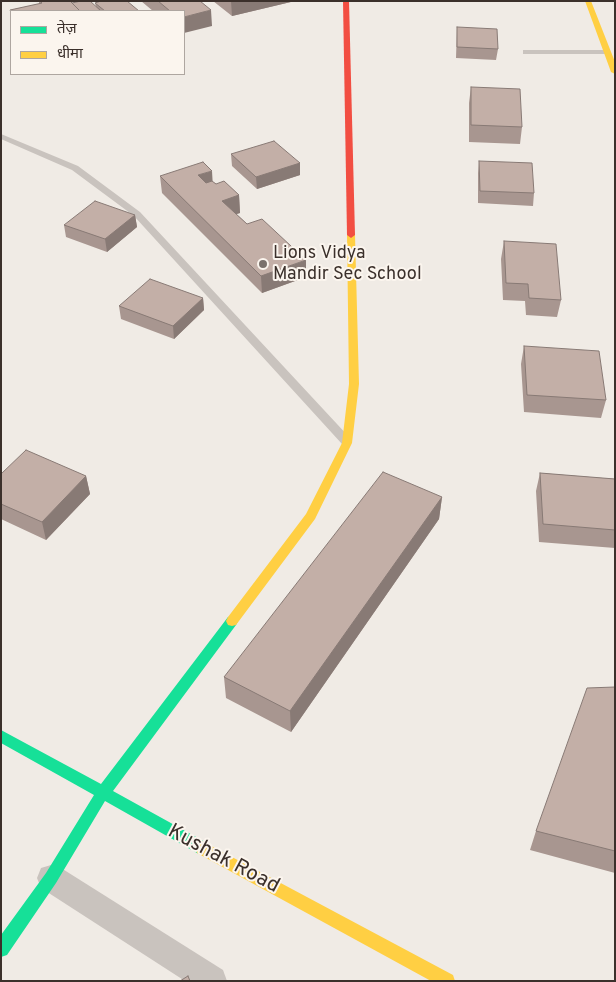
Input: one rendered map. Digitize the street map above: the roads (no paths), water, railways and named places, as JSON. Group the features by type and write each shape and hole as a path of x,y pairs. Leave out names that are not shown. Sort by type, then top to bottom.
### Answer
{"street":[{"path":"1,949 51,878 102,794 311,516 347,443 354,384 346,1"},
{"path":"588,1 615,72"},
{"name":"Kushak Road","path":"1,736 102,794 447,981"},
{"path":"51,878 212,981"}],"lane":[{"path":"526,52 606,52"},
{"path":"1,136 75,168 137,214 347,443"}],"place":[{"name":"Lions Vidya Mandir Sec School","path":"263,264"}]}
